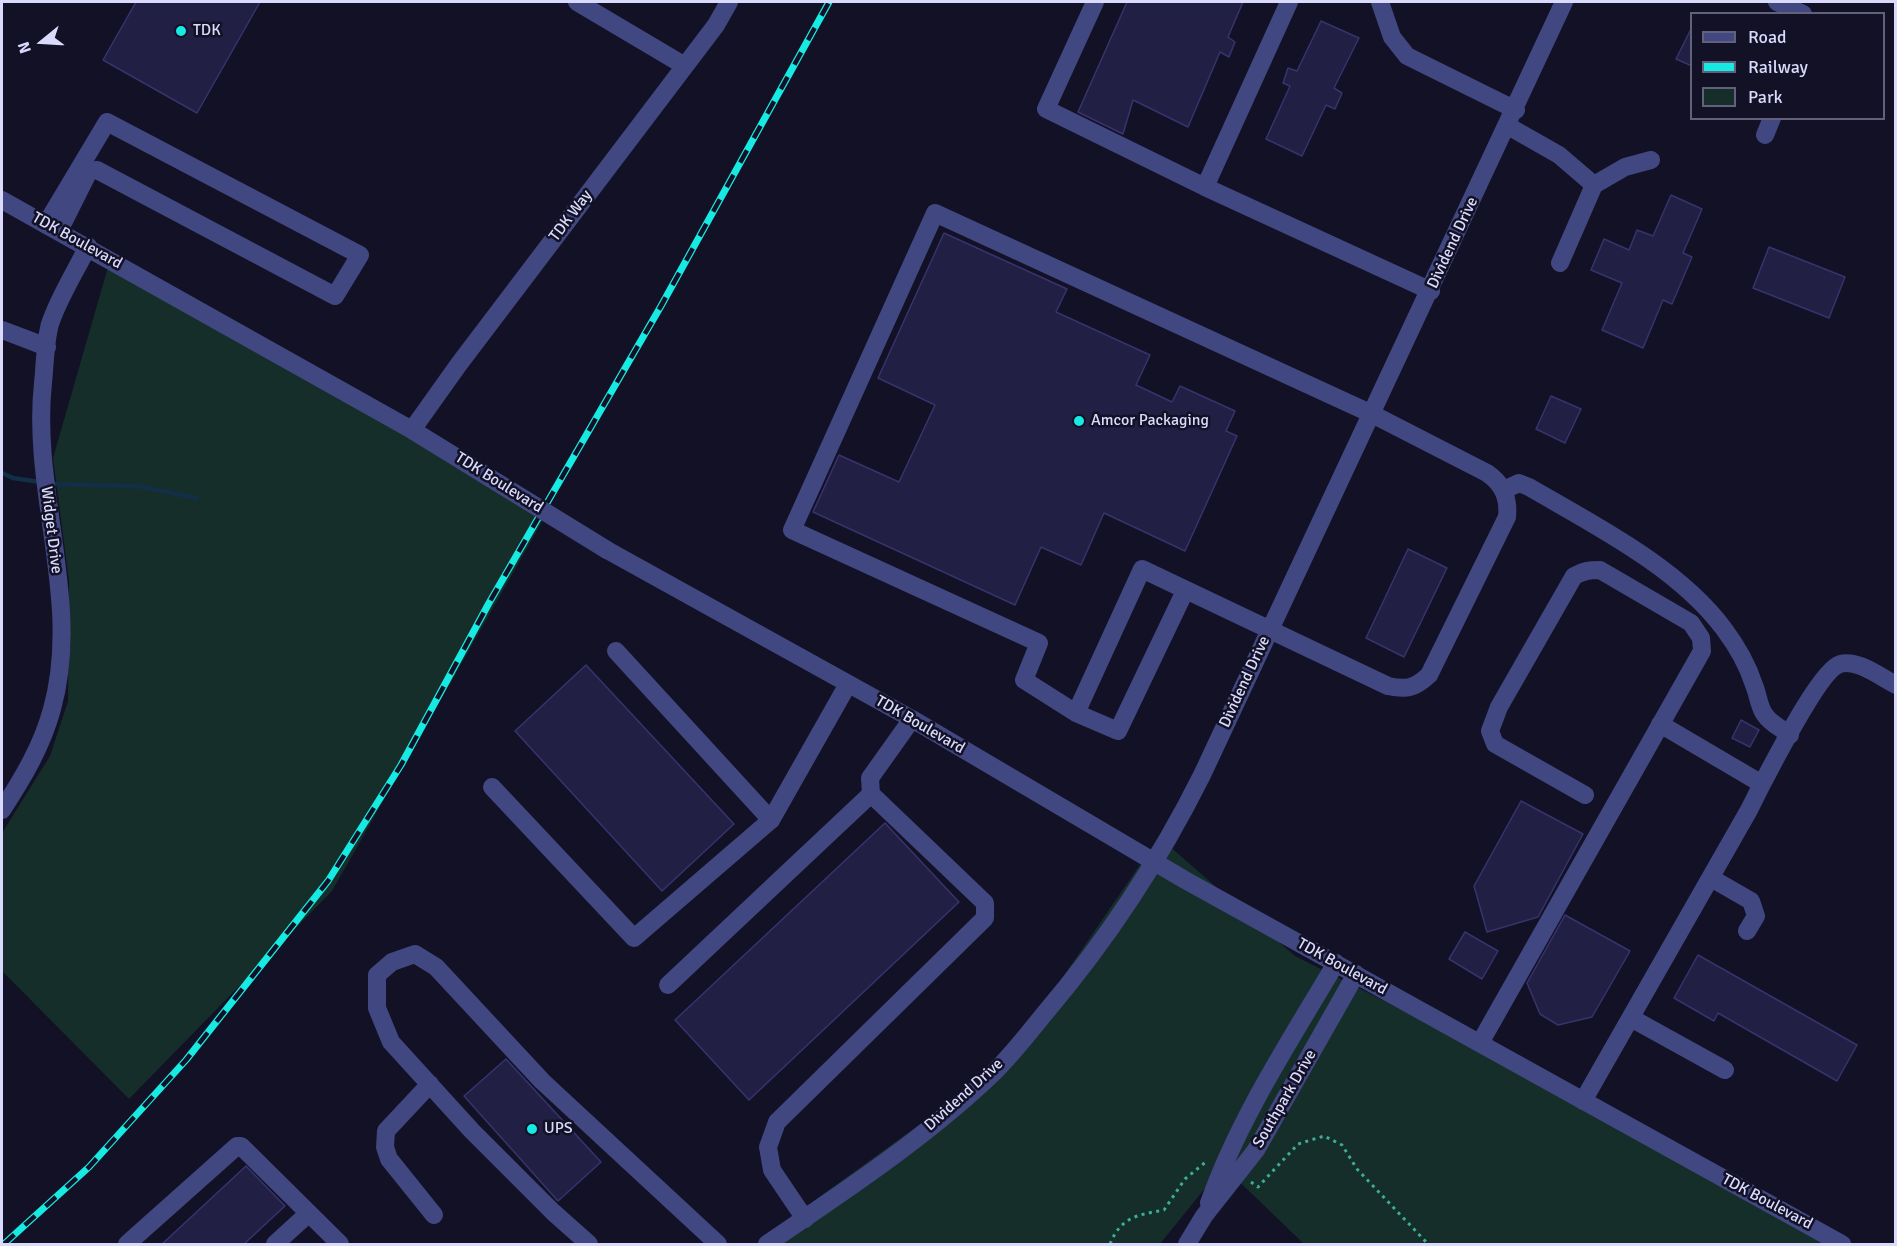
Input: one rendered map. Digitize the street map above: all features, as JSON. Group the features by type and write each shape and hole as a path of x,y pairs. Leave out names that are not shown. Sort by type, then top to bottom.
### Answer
{"street":[{"path":"577,2 685,66"},
{"name":"TDK Way","path":"412,430 459,364 716,25 729,2"},
{"path":"1095,2 1046,109 1205,187 1431,291"},
{"path":"1205,187 1289,2"},
{"path":"1380,2 1392,37 1407,56 1512,118 1594,185"},
{"name":"Dividend Drive","path":"767,1245 903,1149 989,1078 1064,990 1117,922 1175,829 1202,775 1431,291 1564,2"},
{"path":"1777,2 1799,12"},
{"path":"107,122 360,255 335,296 97,170 89,171 53,227 107,122"},
{"path":"1560,263 1594,185 1624,167 1651,160"},
{"name":"TDK Boulevard","path":"4,208 53,227 88,246 412,430 608,550 912,719 1154,862 1583,1101 1812,1225 1842,1245"},
{"path":"1076,713 1142,569 1388,686 1410,688 1417,685 1429,675 1507,517 1508,506 1504,490 1498,480 1487,473 1372,414 935,213 792,530 1039,643 1024,680 1076,713 1118,730 1185,591"},
{"name":"Widget Drive","path":"2,810 26,773 45,729 57,684 61,629 39,439 50,325 88,246"},
{"path":"2,330 47,347"},
{"path":"1504,490 1519,483 1529,487 1599,528 1661,569 1694,596 1724,629 1739,653 1754,682 1764,715 1790,735"},
{"path":"1480,1043 1702,651 1696,628 1600,570 1582,571 1574,576 1498,707 1490,731 1496,744 1585,795"},
{"path":"616,651 771,820"},
{"path":"1583,1101 1790,735 1831,669 1842,663 1859,666 1896,685"},
{"path":"492,787 634,938 771,820 848,684"},
{"path":"805,1218 772,1170 768,1147 777,1122 985,918 985,903 871,794 870,778 912,719"},
{"path":"1660,724 1762,784"},
{"path":"668,985 871,794"},
{"path":"1711,878 1751,901 1756,916 1747,931"},
{"path":"589,1245 536,1196 392,1042 377,1008 377,975 392,962 415,954 436,967 542,1081 718,1245"},
{"name":"Southpark Drive","path":"1187,1245 1231,1169 1278,1061 1336,963"},
{"name":"Southpark Drive","path":"1231,1169 1256,1150 1356,975"},
{"path":"1630,1018 1725,1070"},
{"path":"430,1084 386,1131 385,1147 389,1159 434,1215"},
{"path":"127,1245 237,1146 241,1146 340,1245"},
{"path":"274,1245 309,1213"}],"path":[{"path":"1110,1245 1116,1228 1123,1223 1137,1214 1164,1210 1185,1179 1210,1158 1258,1187 1298,1144 1324,1136 1342,1145 1357,1169 1428,1245"}],"green space":[{"path":"108,267 547,513 332,891 129,1099 2,971 2,833 50,756 68,701 69,581 53,458"},
{"path":"1159,837 1295,956 1571,1095 1829,1244 1304,1244 1223,1166 1160,1244 758,1244 782,1224 1003,1064"}],"building":[{"name":"TDK","path":"136,2 260,2 197,113 103,60"},
{"path":"1127,2 1243,2 1228,37 1235,42 1229,57 1220,52 1188,127 1133,100 1123,134 1078,112"},
{"path":"1321,21 1359,38 1334,88 1342,93 1335,109 1326,105 1302,156 1266,139 1290,86 1283,83 1288,68 1297,71"},
{"path":"1690,31 1690,65 1676,59"},
{"path":"1671,195 1702,209 1683,253 1692,257 1672,304 1663,300 1643,348 1602,330 1622,283 1591,270 1604,239 1629,250 1637,230 1653,236"},
{"name":"Amcor Packaging","path":"944,233 1067,289 1056,312 1150,355 1136,385 1172,402 1180,386 1235,411 1226,431 1237,436 1185,551 1104,513 1081,565 1041,547 1015,605 813,512 839,455 899,482 935,405 878,378"},
{"path":"1769,247 1845,277 1829,318 1753,288"},
{"path":"1551,396 1581,409 1565,443 1536,429"},
{"path":"1408,549 1447,568 1404,657 1366,638"},
{"path":"586,665 734,824 662,891 515,731"},
{"path":"1741,720 1759,730 1750,747 1732,738"},
{"path":"1521,801 1583,834 1538,917 1487,932 1474,886"},
{"path":"885,823 959,902 749,1100 675,1020"},
{"path":"1565,915 1630,951 1592,1017 1558,1025 1540,1014 1527,983"},
{"path":"1465,932 1498,951 1482,979 1449,959"},
{"path":"1698,955 1857,1045 1837,1081 1718,1013 1714,1021 1674,998"},
{"name":"UPS","path":"506,1059 601,1162 558,1201 464,1096"},
{"path":"246,1166 285,1206 243,1245 161,1245"}],"waterway":[{"path":"2,473 13,478 40,482"},
{"path":"51,484 137,486 197,498"}],"railway":[{"path":"4,1244 89,1167 186,1060 328,881 401,765 489,603 661,306 829,2"}],"place":[{"name":"TDK","path":"181,31"},
{"name":"Amcor Packaging","path":"1079,421"},
{"name":"UPS","path":"532,1129"}]}
